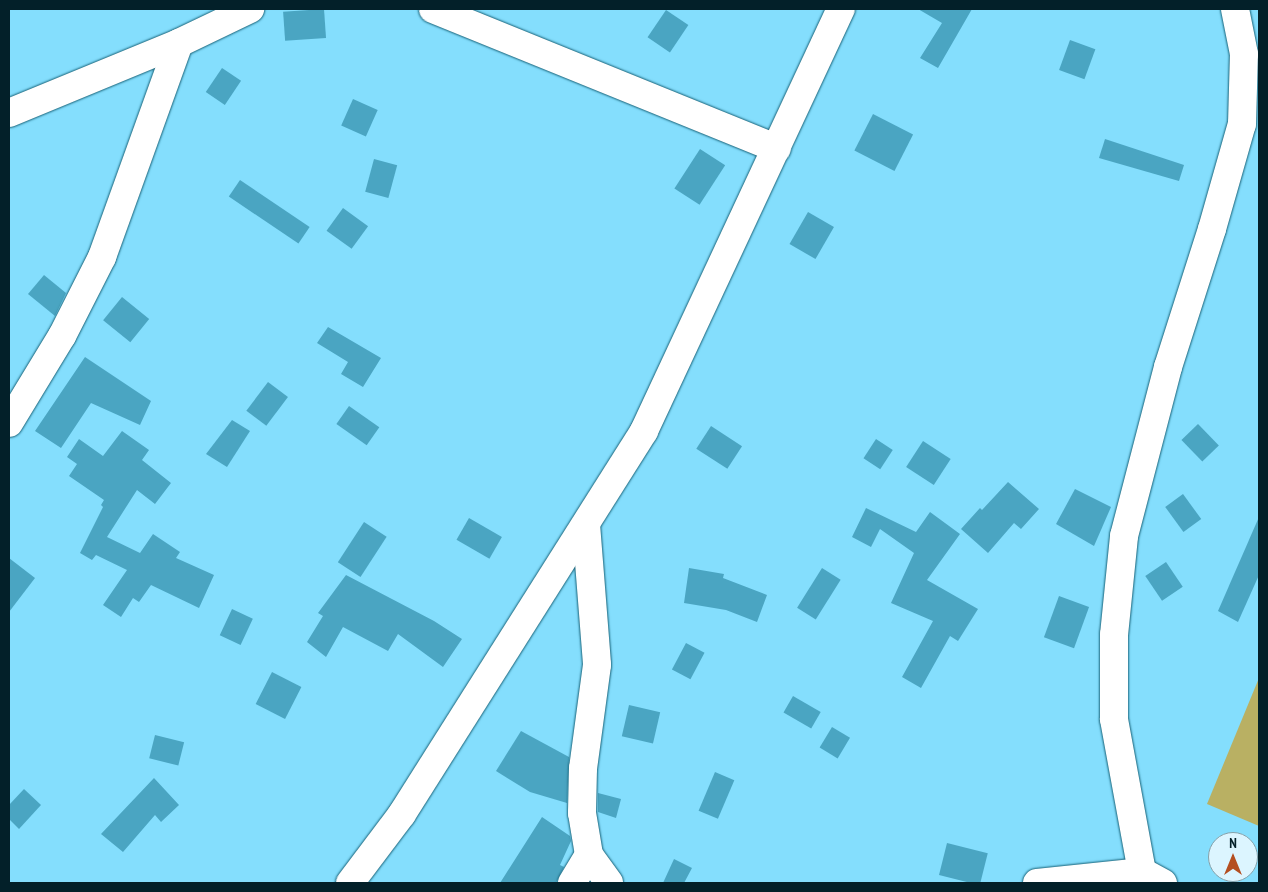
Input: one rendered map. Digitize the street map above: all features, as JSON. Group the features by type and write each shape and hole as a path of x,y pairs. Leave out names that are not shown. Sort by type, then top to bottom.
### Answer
{"street":[{"path":"9,113 179,43 250,9"},
{"path":"434,9 777,150"},
{"path":"350,883 402,814 644,431 777,150 841,9"},
{"path":"1037,883 1153,878 1114,719 1114,635 1124,536 1168,367 1212,228 1251,118 1244,54 1235,9"},
{"path":"9,423 62,336 102,257 179,43"},
{"path":"586,524 597,665 582,768 582,813 589,854 609,883"},
{"path":"572,883 589,854"}],"shaded area":[{"path":"1259,678 1259,826 1207,804"}],"building":[{"path":"324,9 326,38 285,41 283,12"},
{"path":"918,9 972,9 938,68 920,58 942,23"},
{"path":"666,10 688,25 670,52 648,37"},
{"path":"1070,40 1095,49 1084,79 1059,70"},
{"path":"222,68 241,81 225,105 206,92"},
{"path":"353,99 378,110 366,136 341,125"},
{"path":"873,114 913,134 894,171 854,151"},
{"path":"1105,139 1184,165 1179,181 1099,158"},
{"path":"700,149 725,165 700,205 674,188"},
{"path":"374,159 397,165 388,198 365,192"},
{"path":"240,180 310,227 298,244 229,197"},
{"path":"343,208 368,226 352,249 327,231"},
{"path":"808,212 834,227 815,259 790,244"},
{"path":"44,275 66,293 55,316 28,294"},
{"path":"122,297 149,319 130,342 103,320"},
{"path":"328,327 381,358 363,387 341,374 348,362 317,343"},
{"path":"85,357 151,401 140,425 91,403 61,448 35,431"},
{"path":"268,382 288,397 266,426 246,411"},
{"path":"349,406 379,427 367,445 336,424"},
{"path":"232,420 250,431 227,467 206,454"},
{"path":"1198,424 1219,446 1202,462 1181,440"},
{"path":"711,426 742,446 727,469 696,449"},
{"path":"122,431 149,450 142,460 171,483 155,504 137,490 107,537 140,553 153,534 180,552 176,558 214,575 199,608 151,585 139,602 133,598 121,617 103,605 127,570 96,555 92,560 80,553 103,507 101,505 104,500 69,476 77,464 67,457 79,439 103,456"},
{"path":"876,439 893,450 880,469 863,458"},
{"path":"923,441 951,459 934,485 906,467"},
{"path":"1008,482 1039,509 1021,529 1014,523 988,553 961,529"},
{"path":"1075,489 1111,507 1094,546 1056,524"},
{"path":"1183,494 1201,519 1183,532 1165,507"},
{"path":"866,508 916,532 930,512 960,534 927,580 978,609 958,641 950,636 921,688 902,677 933,621 891,603 914,553 880,529 871,547 852,537"},
{"path":"1259,517 1259,575 1238,622 1218,611"},
{"path":"469,518 502,537 489,559 456,540"},
{"path":"364,522 387,537 361,577 338,562"},
{"path":"9,558 35,578 9,612"},
{"path":"1166,562 1183,587 1162,601 1145,576"},
{"path":"689,568 724,574 723,578 767,595 757,622 726,610 684,603"},
{"path":"822,568 841,580 816,620 797,608"},
{"path":"346,575 434,621 462,639 443,667 398,634 388,651 343,627 326,657 307,642 323,616 318,613"},
{"path":"1059,596 1089,607 1074,648 1044,637"},
{"path":"232,609 253,619 241,645 220,635"},
{"path":"686,643 705,653 690,679 672,669"},
{"path":"272,672 301,687 285,719 256,704"},
{"path":"793,696 821,712 811,728 784,712"},
{"path":"629,705 660,712 653,743 622,736"},
{"path":"832,727 850,738 838,758 820,748"},
{"path":"521,731 569,757 567,803 530,792 496,771"},
{"path":"155,735 184,742 178,766 149,758"},
{"path":"715,772 734,780 718,819 699,811"},
{"path":"154,778 179,805 161,822 155,815 123,852 101,834"},
{"path":"24,789 41,805 19,829 9,819 9,805"},
{"path":"598,793 621,799 616,818 598,812"},
{"path":"542,817 570,836 571,841 560,865 564,867 556,883 500,883"},
{"path":"947,843 988,853 980,883 971,883 939,875"},
{"path":"674,859 692,868 684,883 663,883"}]}
